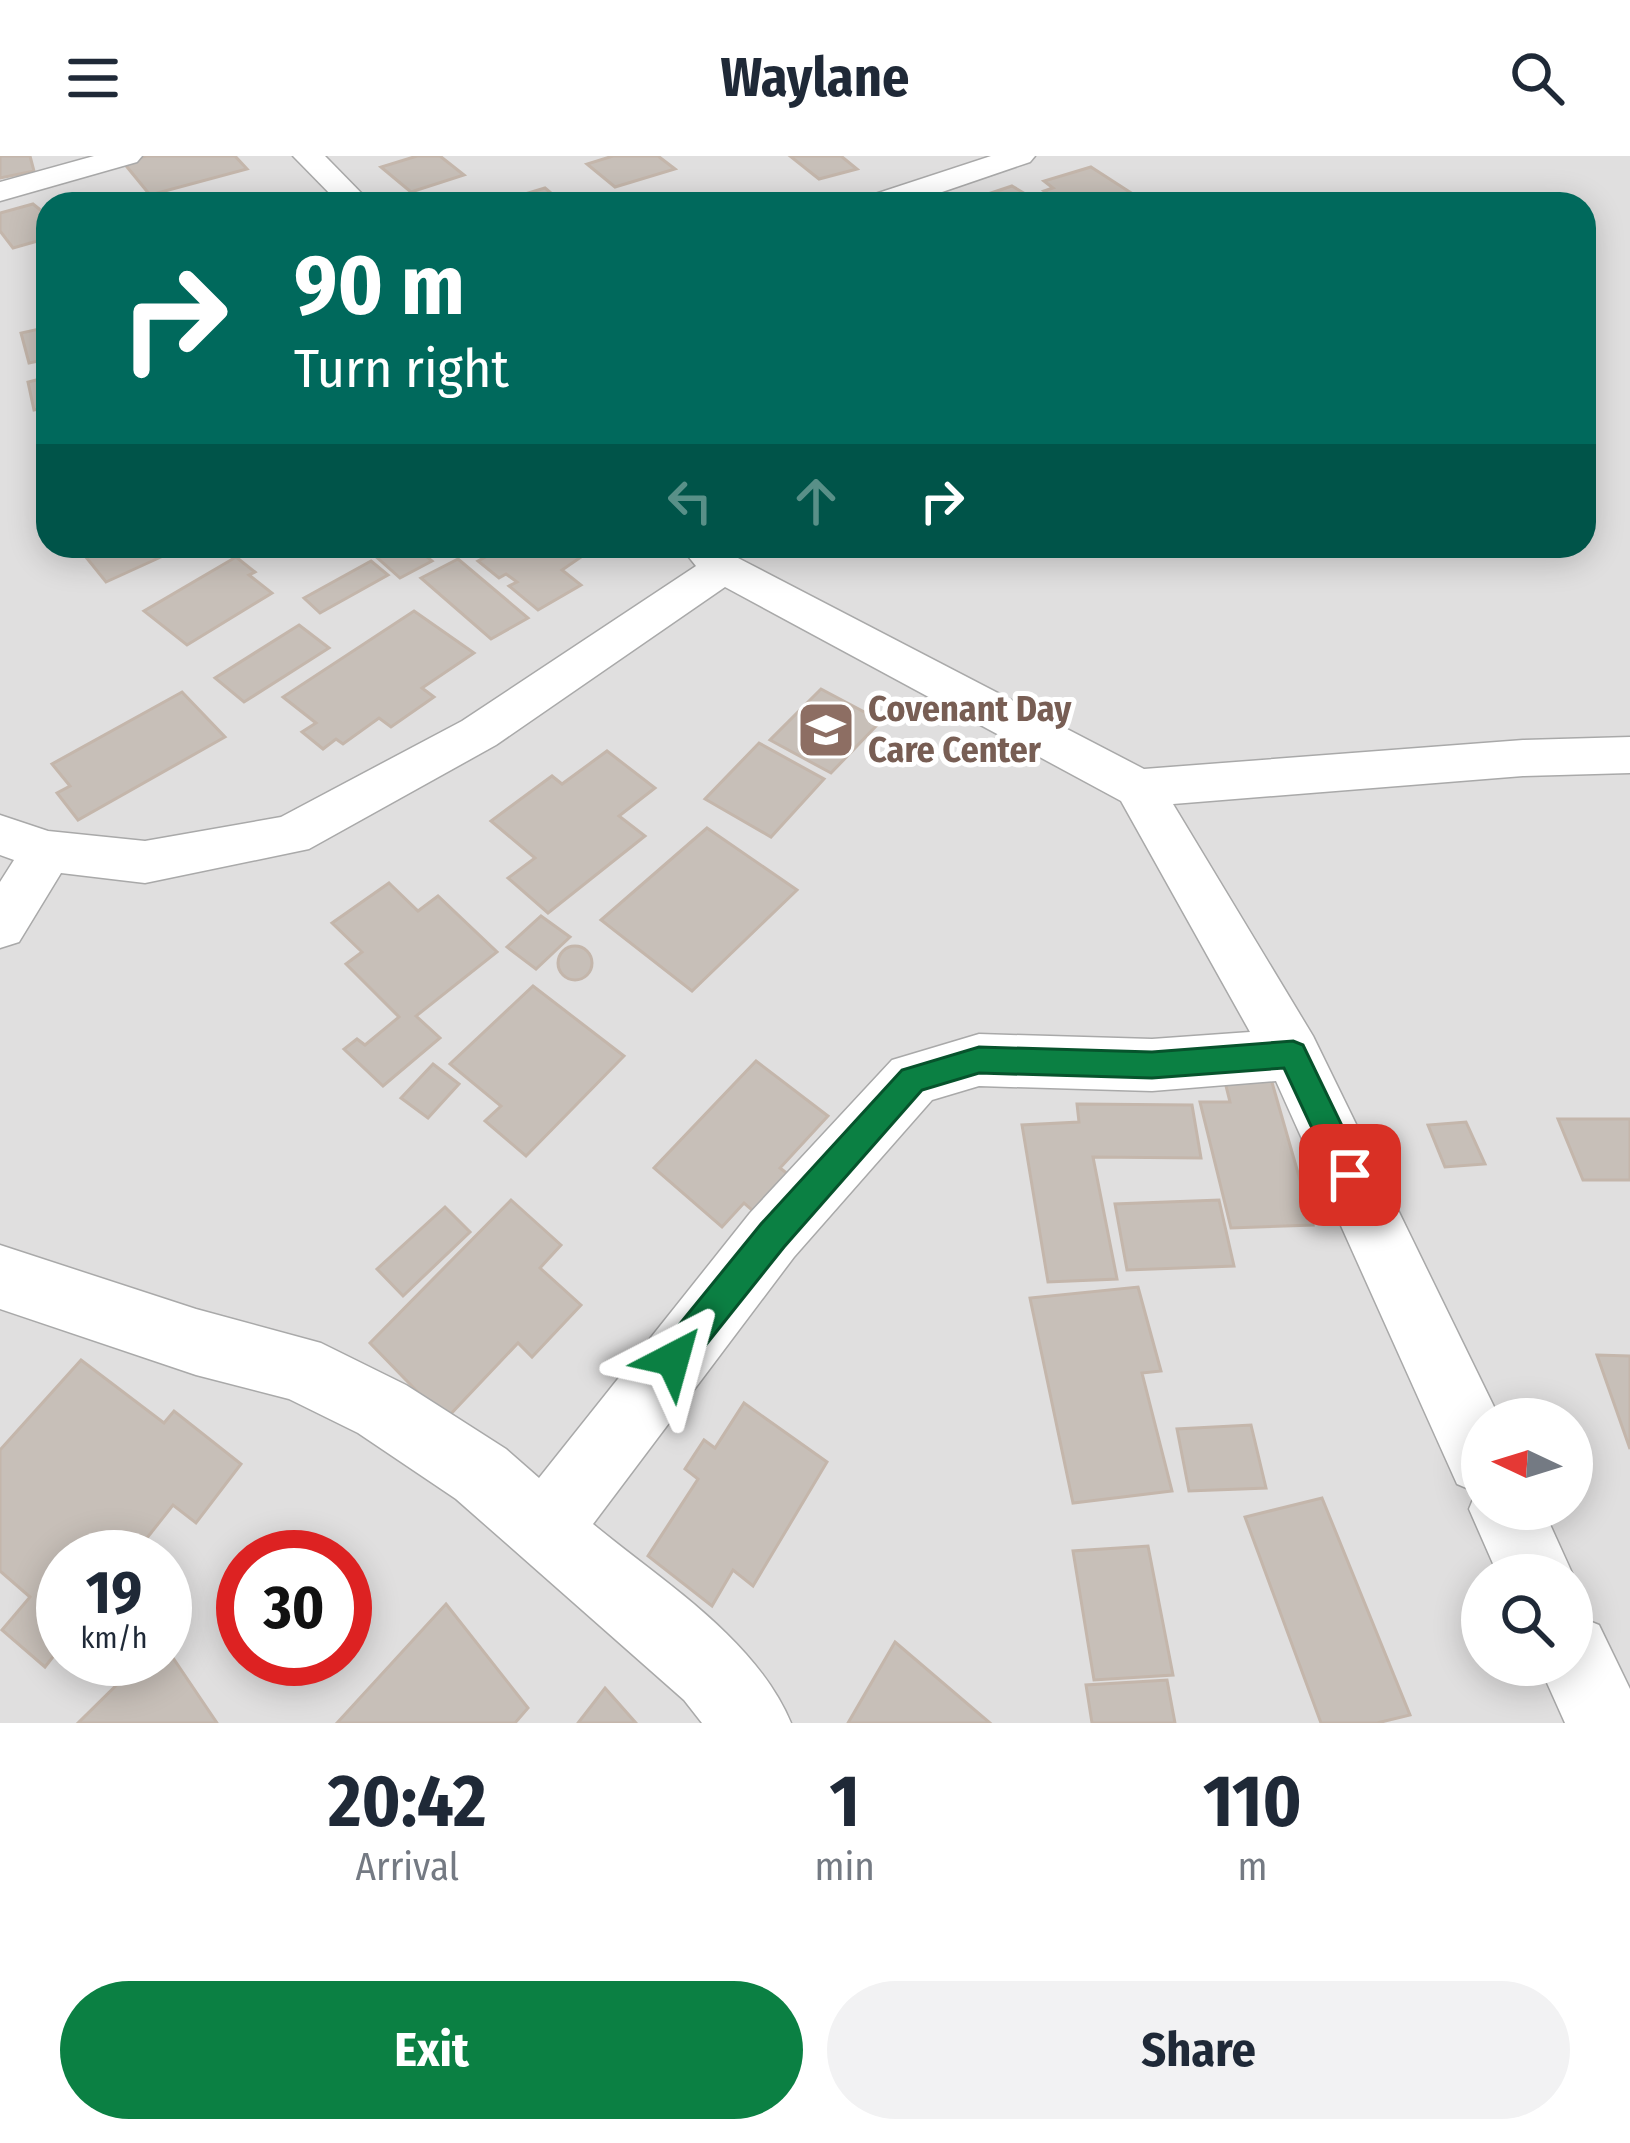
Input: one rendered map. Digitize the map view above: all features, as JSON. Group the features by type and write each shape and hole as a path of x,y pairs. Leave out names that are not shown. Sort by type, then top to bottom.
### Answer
{"street":[{"path":"0,192 127,156"},
{"path":"308,156 345,192"},
{"path":"913,192 1020,156"},
{"path":"68,175 81,192"},
{"path":"0,926 24,843 145,862 291,835 479,733 711,558"},
{"path":"714,558 1138,788 1293,1054 1461,1414"},
{"path":"1138,788 1523,758 1630,755"},
{"path":"544,1530 772,1235 913,1079 979,1060 1152,1065 1293,1054"},
{"path":"0,1277 196,1342 297,1366 382,1409 481,1474 711,1673 752,1723"},
{"path":"1588,1686 1605,1723"}],"shaded area":[{"path":"0,156 1630,156 1630,1723 0,1723"}],"building":[{"path":"0,156 30,156 34,171 0,178"},
{"path":"146,156 235,156 247,169 148,192 123,162"},
{"path":"417,156 440,156 464,175 411,192 381,167"},
{"path":"613,156 658,156 675,169 615,187 587,164"},
{"path":"790,156 841,156 857,169 819,179"},
{"path":"1091,167 1130,192 1045,192 1053,188 1044,181"},
{"path":"33,204 36,241 13,248 0,231 0,213"},
{"path":"36,330 36,362 29,363 21,333"},
{"path":"36,380 36,410 34,410 28,382"},
{"path":"87,558 159,558 106,582"},
{"path":"234,558 255,572 249,575 272,593 187,645 144,611"},
{"path":"378,558 432,561 400,578"},
{"path":"580,558 562,570 581,585 538,610 509,586 517,582 506,574 499,578 478,561"},
{"path":"458,559 528,618 491,639 421,578"},
{"path":"371,561 388,575 320,613 304,598"},
{"path":"414,611 474,653 422,688 434,697 391,727 379,718 343,744 336,739 323,749 302,732 316,723 283,697"},
{"path":"299,625 329,648 244,702 215,678"},
{"name":"Covenant Day Care Center","path":"821,689 881,721 831,773 770,740"},
{"path":"182,692 225,737 78,820 57,793 70,786 52,764"},
{"path":"759,743 824,779 771,837 705,799"},
{"path":"607,751 655,788 619,816 645,836 548,913 508,878 535,858 491,821 552,776 562,784"},
{"path":"707,828 797,890 692,991 601,920"},
{"path":"389,883 418,911 438,896 497,952 416,1016 440,1038 383,1086 344,1049 357,1039 365,1045 399,1017 346,964 362,952 332,923"},
{"path":"541,916 570,937 536,969 507,947"},
{"path":"575,946 587,951 592,963 587,975 575,980 563,975 558,963 563,951"},
{"path":"533,986 624,1056 526,1156 485,1121 501,1106 450,1064"},
{"path":"756,1061 828,1116 780,1168 793,1178 759,1216 744,1203 722,1227 654,1168"},
{"path":"433,1064 459,1084 428,1118 401,1098"},
{"path":"1269,1072 1313,1225 1231,1228 1200,1102 1230,1102 1223,1074"},
{"path":"1077,1104 1192,1105 1201,1158 1093,1157 1117,1279 1048,1282 1022,1125 1079,1122"},
{"path":"1558,1119 1630,1119 1630,1180 1583,1180"},
{"path":"1466,1122 1485,1164 1445,1167 1428,1125"},
{"path":"511,1200 561,1245 540,1268 581,1305 532,1357 518,1343 445,1420 370,1343"},
{"path":"1219,1200 1234,1266 1127,1270 1115,1204"},
{"path":"445,1207 470,1232 403,1296 377,1269"},
{"path":"1138,1287 1161,1371 1142,1373 1172,1491 1073,1503 1030,1298"},
{"path":"1597,1355 1630,1356 1630,1449"},
{"path":"81,1360 164,1423 174,1411 241,1464 196,1523 173,1505 153,1530 36,1530 36,1659 2,1630 30,1597 0,1571 0,1450"},
{"path":"744,1403 827,1462 753,1586 733,1570 712,1606 648,1556 698,1479 685,1469 704,1440 715,1448"},
{"path":"1251,1425 1266,1488 1189,1491 1177,1429"},
{"path":"1322,1498 1410,1715 1377,1723 1321,1723 1245,1517"},
{"path":"1148,1546 1173,1675 1094,1680 1073,1551"},
{"path":"446,1604 528,1708 515,1723 337,1723"},
{"path":"895,1642 990,1723 848,1723"},
{"path":"1167,1680 1175,1723 1092,1723 1086,1685"},
{"path":"116,1686 192,1686 217,1723 78,1723"},
{"path":"605,1688 636,1723 578,1723"}],"place":[{"name":"Covenant Day Care Center","path":"826,730"}],"route":[{"path":"673,1359 772,1235 913,1079 979,1060 1152,1065 1293,1054 1350,1175"}]}
